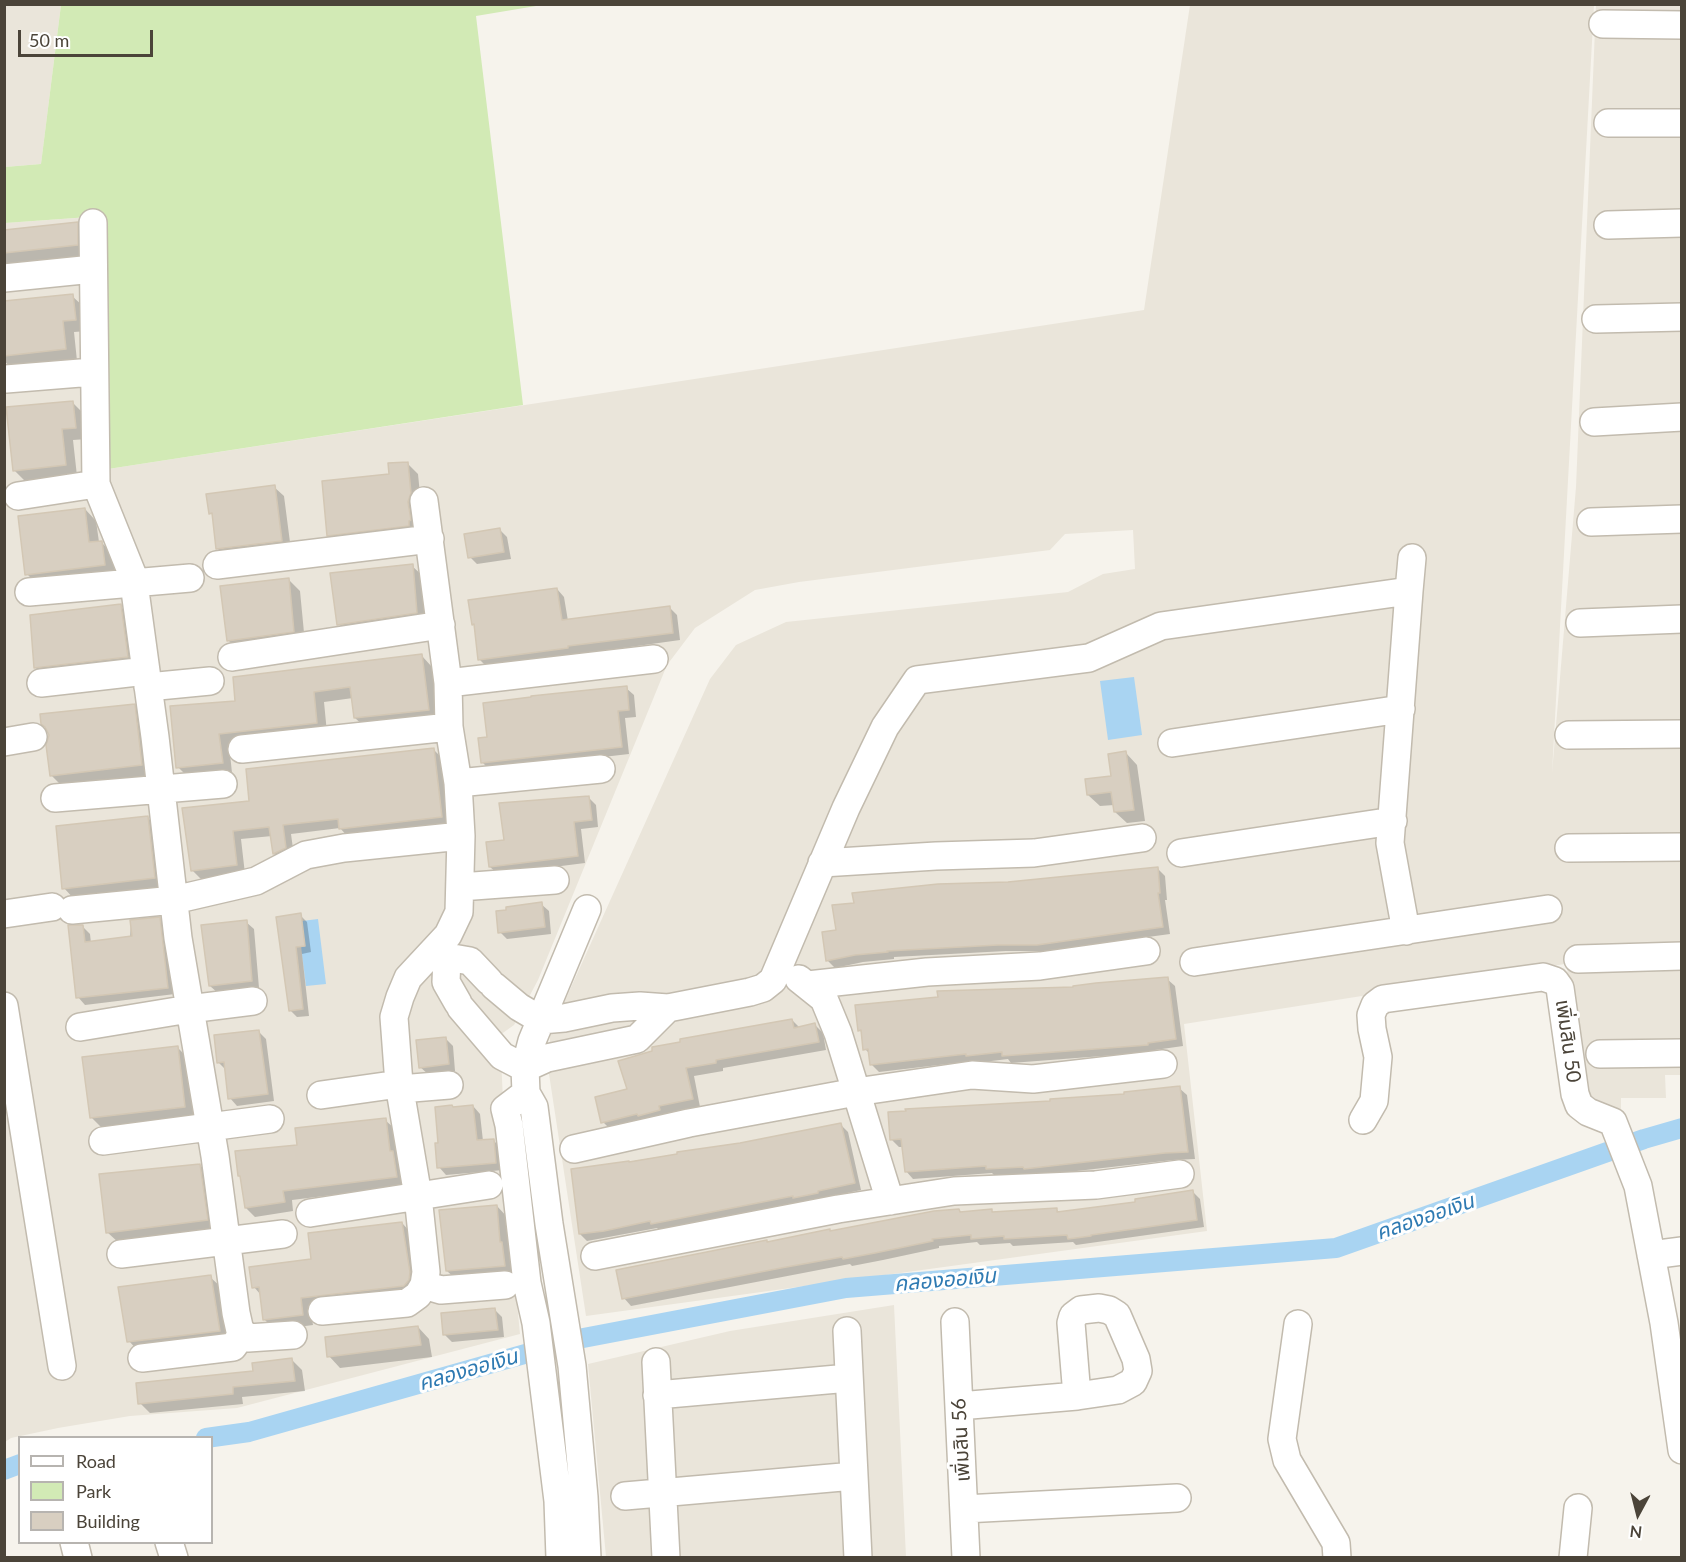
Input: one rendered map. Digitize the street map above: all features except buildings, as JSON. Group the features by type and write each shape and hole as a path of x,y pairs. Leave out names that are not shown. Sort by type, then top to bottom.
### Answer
{"street":[{"path":"1603,24 1682,25"},
{"path":"1608,123 1682,123"},
{"path":"93,223 96,484 133,576 189,1009 209,1126 236,1313 240,1331 248,1338 293,1335"},
{"path":"1608,225 1682,223"},
{"path":"4,278 93,269"},
{"path":"1596,319 1682,317"},
{"path":"6,379 93,372"},
{"path":"1594,422 1682,417"},
{"path":"18,496 96,484"},
{"path":"322,1311 407,1303 418,1295 424,1285 426,1272 418,1196 400,1086 394,1017 408,978 441,952 459,912 461,836 458,783 450,728 448,683 424,501"},
{"path":"1591,522 1682,519"},
{"path":"218,565 430,539"},
{"path":"1406,932 1390,843 1412,558"},
{"path":"29,592 190,578"},
{"path":"441,952 470,961 519,1007 541,1020 564,1018 612,1008 640,1006 668,1008 763,988 773,980 780,967 822,863 885,727 917,680 1089,658 1161,626 1408,591"},
{"path":"1580,623 1682,619"},
{"path":"232,657 441,625"},
{"path":"448,683 654,659"},
{"path":"41,683 147,679 210,681"},
{"path":"1172,743 1401,709"},
{"path":"242,749 450,728"},
{"path":"1569,735 1682,734"},
{"path":"4,742 33,737"},
{"path":"458,783 601,769"},
{"path":"55,798 223,784"},
{"path":"1182,853 1393,821"},
{"path":"4,914 174,900 256,881 306,855 344,848 461,836"},
{"path":"822,863 1034,853 1142,838"},
{"path":"1569,848 1682,847"},
{"path":"460,887 555,880"},
{"path":"587,1557 572,1366 549,1224 534,1107 526,1080 532,1041 588,909"},
{"path":"1194,962 1548,909"},
{"path":"808,985 927,972 1040,966 1146,951"},
{"path":"441,952 446,982 459,1006 526,1080"},
{"path":"1578,959 1682,956"},
{"path":"780,967 808,985 824,999 838,1034 890,1201"},
{"name":"เพิ่มสิน 50","path":"1363,1120 1374,1101 1378,1057 1371,1029 1371,1015 1375,1005 1383,999 1543,977 1555,981 1560,988 1575,1094 1579,1105 1588,1112 1613,1122 1638,1186 1675,1361 1682,1450"},
{"path":"80,1027 253,1001"},
{"path":"4,1006 62,1366"},
{"path":"560,1557 558,1502 536,1323 527,1283 509,1125 505,1109 526,1080 547,1058 637,1039 668,1008"},
{"path":"1600,1054 1682,1053"},
{"path":"574,1149 689,1123 856,1092 972,1075 1033,1079 1163,1064"},
{"path":"321,1095 400,1086 449,1085"},
{"path":"103,1141 270,1119"},
{"path":"595,1256 838,1209 954,1191 1096,1185 1180,1174"},
{"path":"310,1213 489,1185"},
{"path":"121,1254 283,1234"},
{"path":"1651,1255 1682,1251"},
{"path":"424,1285 441,1290 505,1285"},
{"name":"เพิ่มสิน 56","path":"955,1322 966,1557"},
{"path":"1298,1324 1282,1438 1287,1460 1336,1543 1337,1557"},
{"path":"847,1331 858,1557"},
{"path":"142,1358 233,1347 243,1333"},
{"path":"656,1362 666,1557"},
{"path":"657,1395 849,1378"},
{"path":"959,1406 1077,1396"},
{"path":"625,1496 854,1476"},
{"path":"964,1509 1177,1498"},
{"path":"1574,1557 1578,1508"}],"shaded area":[{"path":"5,5 61,5 41,164 5,167"},
{"path":"1190,5 1594,5 1552,773 1576,487 1596,5 1681,5 1682,1075 1665,1075 1666,1098 1621,1098 1621,1120 1587,1105 1565,955 1565,964 1184,1024 1207,1231 586,1316 549,1074 550,1034 710,679 736,645 786,622 1068,592 1103,574 1135,569 1133,530 1065,534 1050,550 799,582 755,590 695,628 667,665 538,980 514,1025 500,1035 508,1210 520,1334 237,1408 130,1416 18,1436 5,1442 4,1118 9,1117 4,1091 5,223 104,216 108,469 1144,310"},
{"path":"894,1305 906,1557 606,1557 588,1364 730,1331"}],"green space":[{"path":"61,5 542,5 476,16 523,405 108,469 103,216 5,223 5,167 41,164"}],"water":[{"path":"1134,677 1142,735 1108,740 1100,681"},
{"path":"318,919 326,984 306,986 301,946 302,921"}],"waterway":[{"name":"คลองออเงิน","path":"213,1437 249,1432 578,1339 846,1288 1336,1248 1644,1139 1682,1128"},
{"name":"คลองออเงิน","path":"4,1470 18,1465"}]}
